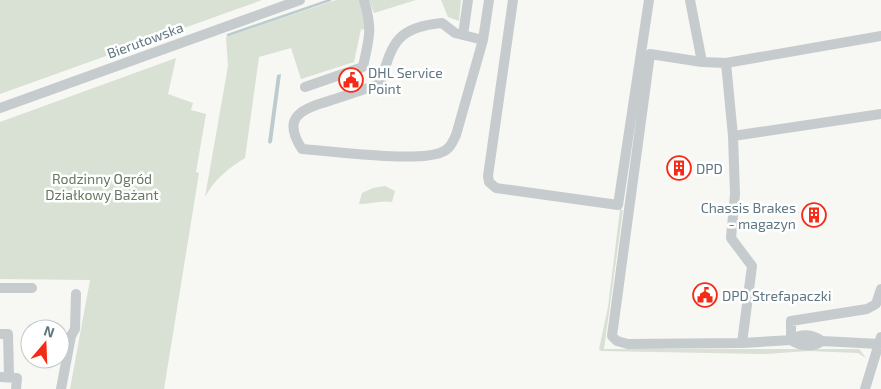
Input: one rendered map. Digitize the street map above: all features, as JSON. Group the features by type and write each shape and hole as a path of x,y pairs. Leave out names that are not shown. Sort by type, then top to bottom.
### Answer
{"street":[{"name":"Bierutowska","path":"0,108 300,0"},
{"path":"305,87 362,67 370,30 370,22 364,0"},
{"path":"463,35 468,0"},
{"path":"483,40 455,34 442,23 402,34 395,41 380,84 304,109 297,115 293,128 296,140 302,149 409,156 440,154 449,148 456,135 483,40 489,0"},
{"path":"513,0 488,176 489,182 496,188 618,205 649,0"},
{"path":"690,0 702,62"},
{"path":"865,389 880,340 822,341 815,336 797,336 791,340 742,343 628,344 617,341 611,332 650,54 702,62 726,63 881,36"},
{"path":"726,63 733,136 735,194 731,238 752,266 742,343"},
{"path":"733,136 881,114"},
{"path":"0,288 32,288"},
{"path":"791,340 791,321 867,309 876,304 881,289"},
{"path":"61,389 71,336 75,329 76,294"},
{"path":"0,334 8,334 5,377 17,378 16,389"}],"green space":[{"path":"0,0 262,0 0,94"},
{"path":"336,0 359,0 366,23 366,30 361,29 354,62 301,79 291,48 259,57 245,158 222,175 205,197 228,66 226,37"},
{"path":"369,0 416,0 374,13"},
{"path":"441,0 461,0 459,21 448,17"},
{"name":"Rodzinny Ogród Działkowy Bażant","path":"176,58 168,94 193,103 191,110 206,114 196,172 199,173 164,389 70,389 90,280 0,279 0,122"},
{"path":"385,186 395,191 392,202 359,204 362,193 373,188"},
{"path":"620,209 623,210 604,349 859,349 866,358 858,353 809,351 765,354 601,351 599,349 608,307"}],"shaded area":[{"path":"281,74 272,142 270,144 268,142 277,75"}],"waterway":[{"path":"228,35 330,0"}],"place":[{"name":"DHL Service Point","path":"351,80"},
{"name":"DPD","path":"679,168"},
{"name":"Chassis Brakes - magazyn","path":"814,215"},
{"name":"DPD Strefapaczki","path":"705,295"}]}
